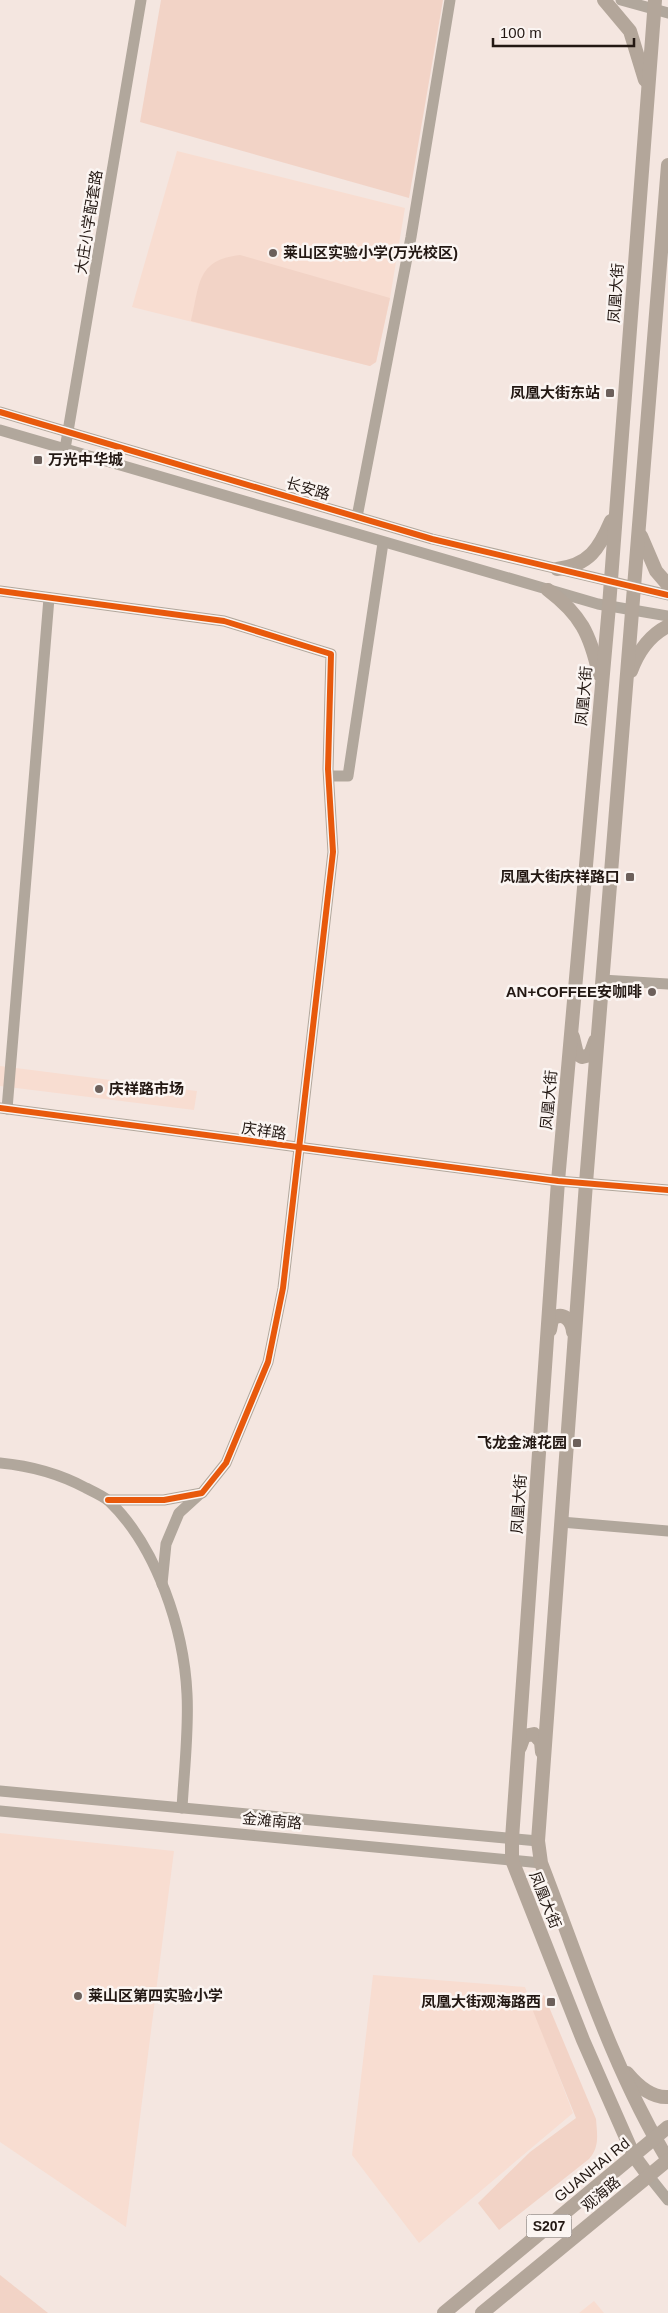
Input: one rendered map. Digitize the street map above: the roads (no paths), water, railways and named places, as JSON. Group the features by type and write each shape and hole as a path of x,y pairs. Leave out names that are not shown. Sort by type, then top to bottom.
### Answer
{"main road":[{"path":"604,0 630,31 648,92"},
{"name":"凤凰大街","path":"648,2175 634,2156 583,2040 512,1860 512,1839 558,1181 611,582 648,92 659,7"},
{"name":"凤凰大街","path":"668,165 586,1183 538,1841 541,1863 618,2061 637,2106 668,2160"},
{"path":"556,569 569,568 593,555 602,543 616,508"},
{"path":"639,532 656,571 668,585"},
{"path":"548,590 567,604 585,628 594,652 602,687"},
{"path":"627,684 634,664 644,645 660,630 668,626"},
{"path":"572,1014 574,1045 577,1054 582,1057 590,1055 599,1023"},
{"path":"546,1347 552,1320 558,1316 563,1316 568,1318 572,1327 574,1348"},
{"path":"517,1766 521,1742 524,1736 528,1734 538,1736 542,1742 543,1765"},
{"path":"618,2061 633,2080 646,2091 668,2097"},
{"name":"GUANHAI Rd","path":"444,2313 655,2140 668,2127"},
{"name":"S207","path":"648,2175 668,2160"},
{"name":"观海路","path":"482,2313 648,2175"}],"street":[{"name":"大庄小学配套路","path":"65,449 141,0"},
{"path":"357,517 411,237 450,0"},
{"path":"621,0 659,7"},
{"name":"长安路","path":"0,412 432,539 668,595"},
{"name":"长安路","path":"0,430 548,590 609,606 668,616"},
{"path":"329,776 348,776 383,542"},
{"path":"0,591 224,621 331,654 329,776 333,852 283,1288 268,1362 226,1463 202,1493 179,1513 166,1544 162,1586"},
{"path":"4,1109 49,598"},
{"path":"602,980 668,984"},
{"name":"庆祥路","path":"4,1109 558,1181 668,1190"},
{"path":"0,1463 47,1470 108,1500 140,1540 162,1586 180,1640 187,1695 182,1808"},
{"path":"108,1500 164,1500 202,1493"},
{"path":"561,1522 668,1531"},
{"name":"金滩南路","path":"0,1791 538,1841"},
{"name":"金滩南路","path":"0,1810 541,1863"},
{"path":"378,1846 380,1826"},
{"path":"648,2175 668,2200"}],"place":[{"name":"莱山区实验小学(万光校区)","path":"273,253"},
{"name":"凤凰大街东站","path":"610,393"},
{"name":"万光中华城","path":"38,460"},
{"name":"凤凰大街庆祥路口","path":"630,877"},
{"name":"AN+COFFEE安咖啡","path":"652,992"},
{"name":"庆祥路市场","path":"99,1089"},
{"name":"飞龙金滩花园","path":"577,1443"},
{"name":"莱山区第四实验小学","path":"78,1996"},
{"name":"凤凰大街观海路西","path":"551,2002"}]}
